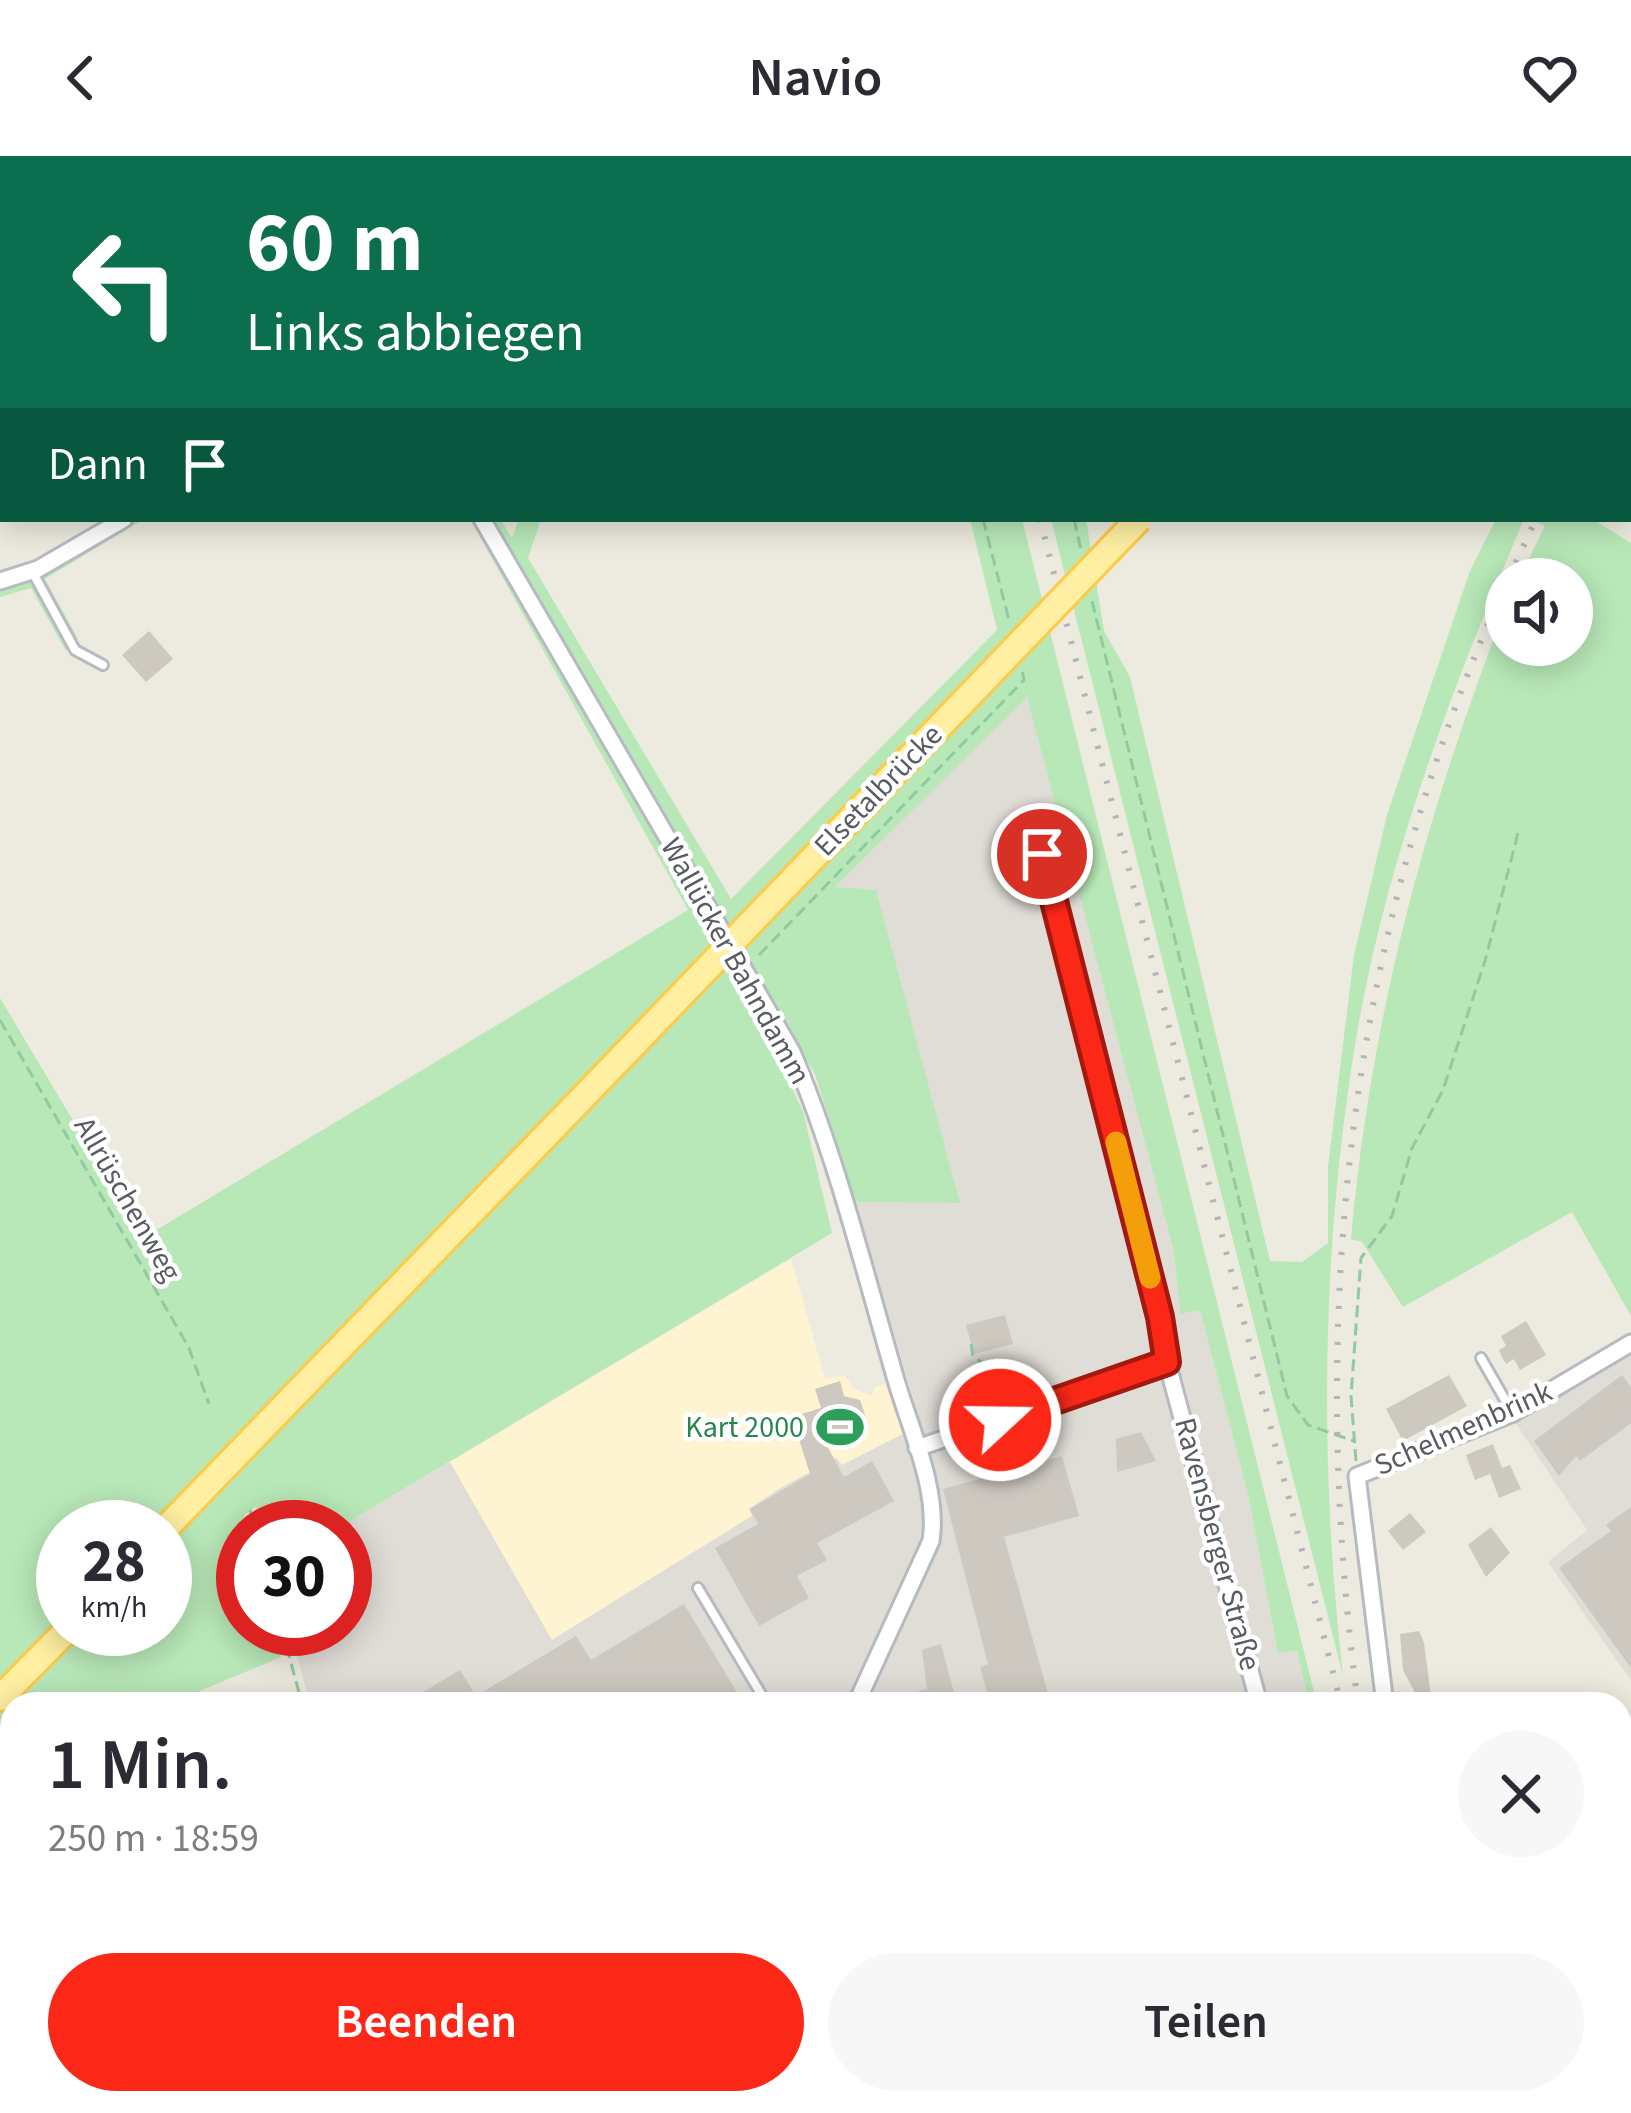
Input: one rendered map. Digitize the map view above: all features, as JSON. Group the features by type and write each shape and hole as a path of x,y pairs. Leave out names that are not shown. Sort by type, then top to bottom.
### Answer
{"main road":[{"name":"Elsetalbrücke","path":"192,1500 1136,522"},
{"path":"6,1692 41,1656"}],"street":[{"path":"0,581 32,571 119,522"},
{"name":"Wallücker Bahndamm","path":"487,522 792,1052 820,1117 917,1448 934,1523 931,1541 862,1692"},
{"name":"Schelmenbrink","path":"1357,1476 1513,1413 1631,1343"},
{"path":"917,1448 1167,1362"},
{"name":"Ravensberger Straße","path":"1167,1362 1256,1692"},
{"path":"1357,1476 1384,1692"}],"lane":[{"path":"32,571 75,650 103,665"},
{"path":"1042,854 1160,1317 1167,1362"},
{"path":"1481,1358 1513,1413"},
{"path":"698,1588 760,1692"}],"path":[{"path":"1102,651 1287,1396 1308,1425 1354,1441"},
{"path":"1357,1476 1353,1433 1361,1258 1392,1216 1412,1148 1442,1090 1485,961 1519,829"},
{"name":"Allrüschenweg","path":"0,1019 189,1348 209,1404"},
{"path":"971,1344 973,1356 986,1366 1000,1420"},
{"path":"289,1656 299,1692"}],"shaded area":[{"path":"1027,696 1174,1252 1180,1314 1200,1309 1248,1494 1278,1652 1297,1650 1306,1692 307,1692 297,1656 372,1656 372,1508 450,1462 552,1640 752,1516 749,1509 777,1490 836,1458 842,1465 907,1432 916,1408 854,1202 959,1203 834,888"},
{"name":"Kart 2000","path":"791,1259 825,1379 844,1375 854,1389 872,1396 876,1386 893,1383 907,1432 841,1465 837,1459 778,1493 753,1515 551,1640 450,1462"},
{"path":"1631,1346 1631,1681 1548,1562 1587,1530 1515,1422 1624,1359"}],"green space":[{"path":"110,522 139,522 45,579 78,639 66,651 31,588 0,597 0,577 38,566"},
{"path":"472,522 502,522 512,538 518,522 540,522 528,558 731,899 997,630 971,522 1023,522 1314,1692 1306,1692 1297,1650 1278,1653 1248,1494 1200,1310 1180,1314 1174,1252 1027,697 835,887 876,890 960,1203 854,1202 815,1074 774,1008 760,1023 803,1111 832,1233 372,1508 372,1500 216,1500 216,1656 281,1657 198,1692 0,1692 0,998 143,1238 688,910"},
{"path":"1052,522 1086,522 1104,631 1130,677 1270,1261 1302,1262 1328,1243 1328,1167 1354,955 1387,815 1470,571 1494,522 1523,522 1508,558 1485,558 1485,614 1404,839 1356,1039 1336,1198 1327,1357 1335,1596 1343,1676"},
{"path":"1537,522 1597,522 1631,543 1631,1316 1572,1212 1403,1307 1362,1242 1351,1239 1387,996 1427,840 1485,663 1593,666 1593,558 1529,558 1545,526"}],"building":[{"path":"149,631 173,659 146,682 122,655"},
{"path":"1005,1315 1013,1344 974,1354 966,1325"},
{"path":"1526,1321 1546,1355 1520,1370 1514,1359 1506,1364 1499,1350 1506,1346 1501,1336"},
{"path":"1449,1375 1467,1406 1403,1441 1386,1409"},
{"path":"1622,1375 1631,1387 1631,1423 1580,1461 1576,1456 1559,1476 1534,1441"},
{"path":"840,1381 844,1396 860,1400 866,1418 855,1421 860,1436 827,1446 844,1477 872,1461 894,1501 817,1543 827,1560 797,1576 809,1598 759,1626 715,1548 758,1524 750,1509 810,1474 792,1417 821,1408 815,1389"},
{"path":"1141,1432 1156,1461 1117,1472 1116,1439"},
{"path":"1493,1444 1502,1468 1510,1465 1521,1489 1499,1498 1490,1474 1475,1480 1466,1455"},
{"path":"1062,1456 1079,1516 1004,1537 1048,1692 987,1692 980,1667 988,1664 943,1489"},
{"path":"1631,1507 1631,1668 1559,1568 1611,1531 1606,1525"},
{"path":"1410,1513 1426,1532 1403,1550 1388,1531"},
{"path":"1491,1527 1510,1553 1486,1577 1468,1545"},
{"path":"684,1604 737,1692 483,1692 576,1636 591,1660"},
{"path":"1419,1631 1430,1692 1415,1692 1403,1670 1400,1634"},
{"path":"941,1644 954,1692 915,1692 927,1689 922,1650"},
{"path":"460,1670 474,1692 423,1692"}],"railway":[{"path":"1041,522 1338,1692"},
{"path":"1518,558 1535,522"},
{"path":"1357,1692 1343,1561 1337,1418 1340,1275 1353,1133 1375,993 1408,854 1452,717 1485,635"}],"slow traffic":[{"path":"1116,1142 1150,1278"}],"place":[{"name":"Kart 2000","path":"840,1427"}],"route":[{"path":"1000,1420 1126,1372 1167,1362 1160,1317 1042,854"}]}
